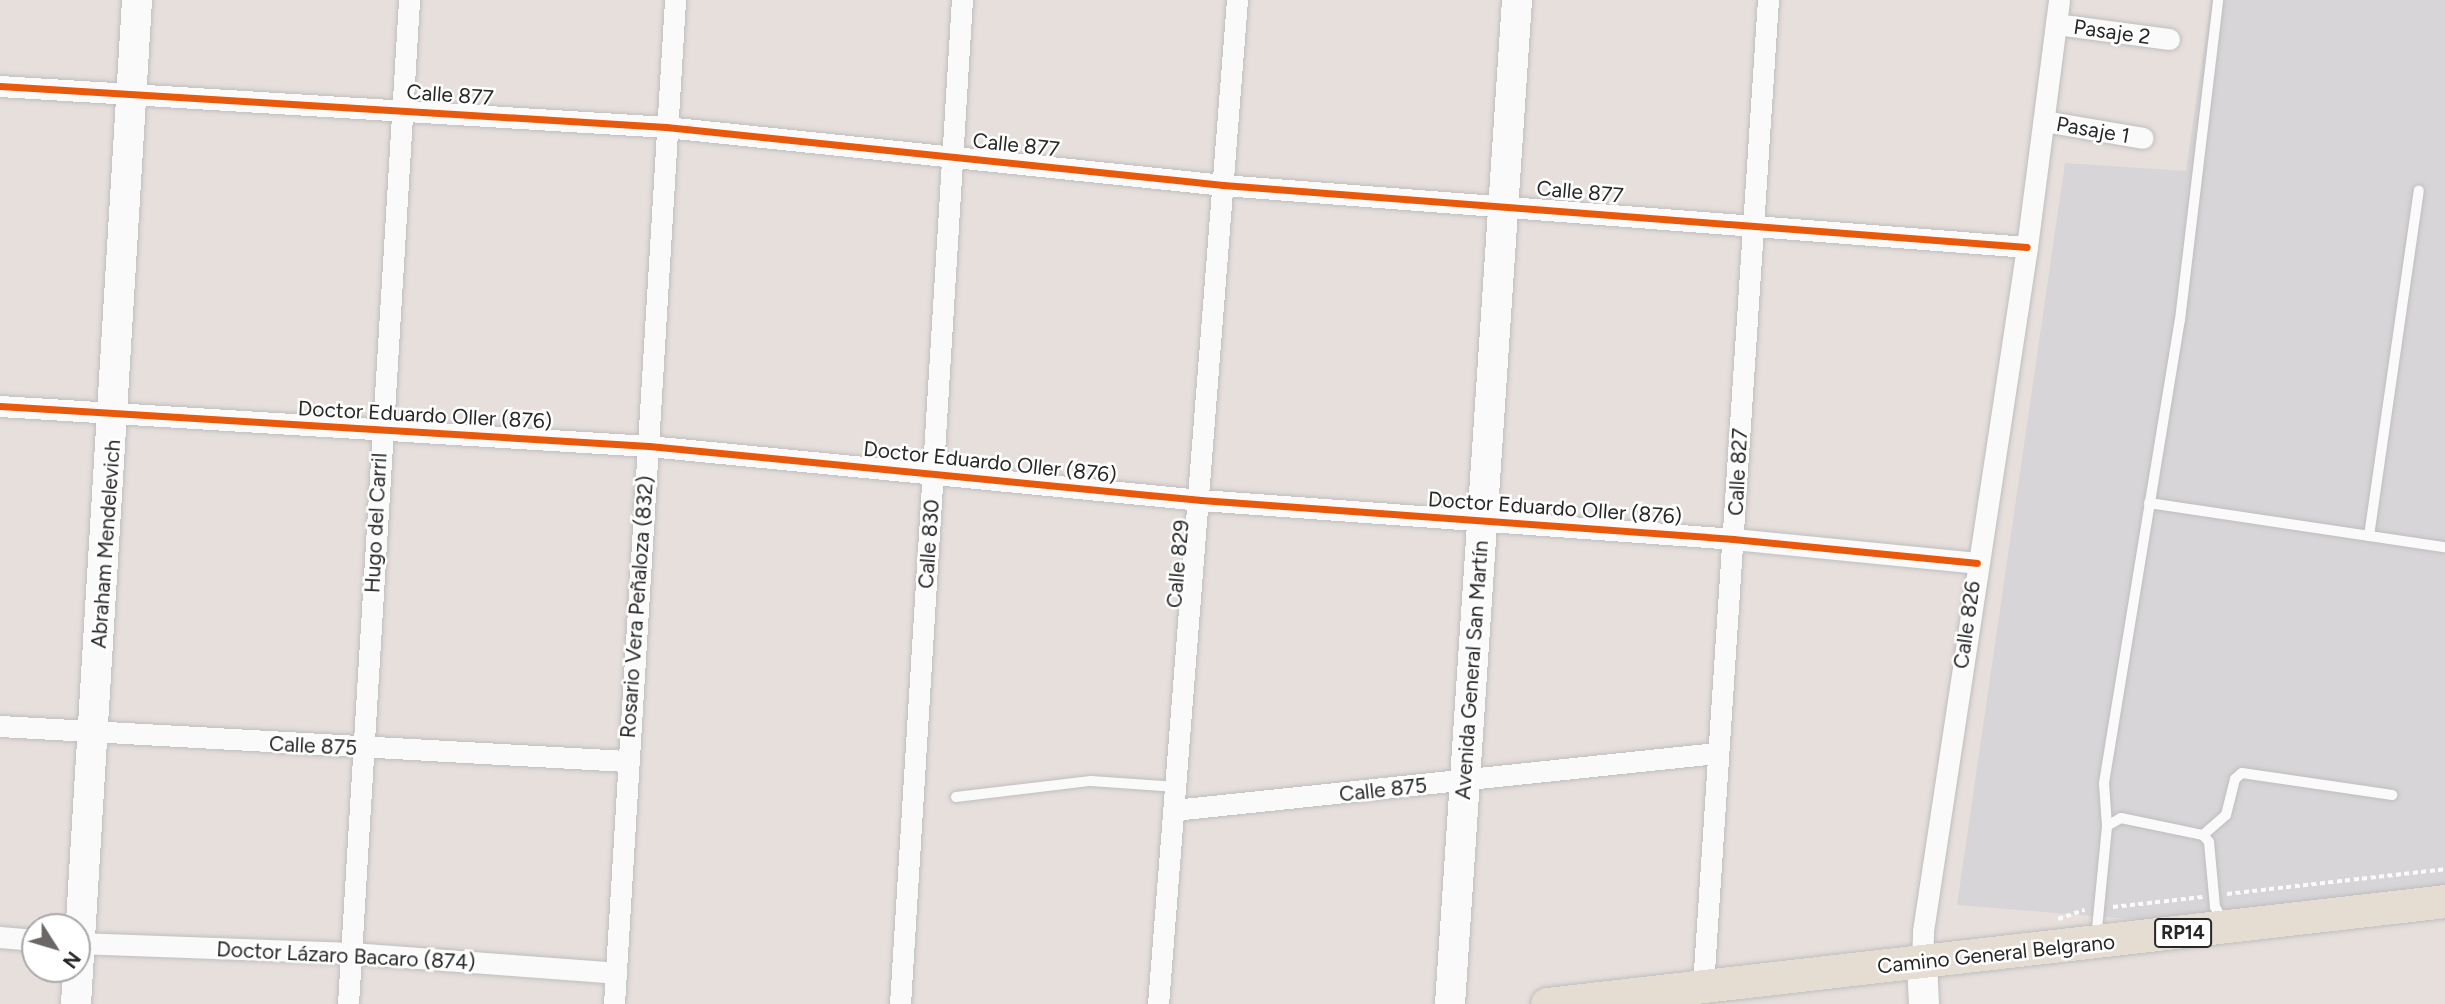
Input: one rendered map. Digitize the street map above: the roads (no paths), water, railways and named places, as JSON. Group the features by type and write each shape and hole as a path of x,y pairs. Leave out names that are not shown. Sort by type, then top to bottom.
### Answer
{"main road":[{"name":"Camino General Belgrano","path":"1547,1004 1619,1000 1703,986 2096,944 2445,901"}],"street":[{"name":"Abraham Mendelevich","path":"80,913 114,415 137,0"},
{"name":"Hugo del Carril","path":"348,1004 380,430 409,0"},
{"name":"Rosario Vera Peñaloza (832)","path":"614,1004 626,761 649,446 675,0"},
{"name":"Calle 830","path":"900,1004 962,0"},
{"name":"Calle 829","path":"1158,1004 1201,500 1237,0"},
{"name":"Avenida General San Martín","path":"1450,1004 1517,0"},
{"name":"Calle 827","path":"1703,986 1716,753 1734,539 1768,0"},
{"name":"Calle 826","path":"1922,963 1976,563 2027,247 2059,0"},
{"name":"Pasaje 2","path":"2056,24 2169,39"},
{"name":"Calle 877","path":"0,86 666,127 1223,185 1504,203 2027,247"},
{"name":"Pasaje 1","path":"2044,121 2143,138"},
{"name":"Doctor Eduardo Oller (876)","path":"0,407 649,446 1201,500 1734,539 1976,563"},
{"name":"Calle 875","path":"0,726 363,749 626,761"},
{"name":"Calle 875","path":"1174,810 1464,782 1716,753"},
{"path":"0,937 21,939"},
{"name":"Doctor Lázaro Bacaro (874)","path":"91,943 352,953 615,974"},
{"path":"1922,963 1923,1004"},
{"name":"Abraham Mendelevich","path":"76,1004 77,983"}],"lane":[{"path":"2096,944 2107,826 2104,783 2180,320 2218,0"},
{"path":"2369,536 2420,191"},
{"path":"2149,503 2445,547"},
{"path":"2203,835 2227,815 2235,779 2242,773 2392,795"},
{"path":"957,797 1091,781 1177,787"},
{"path":"2107,826 2121,818 2203,835 2209,842 2215,907 2227,927"}]}
